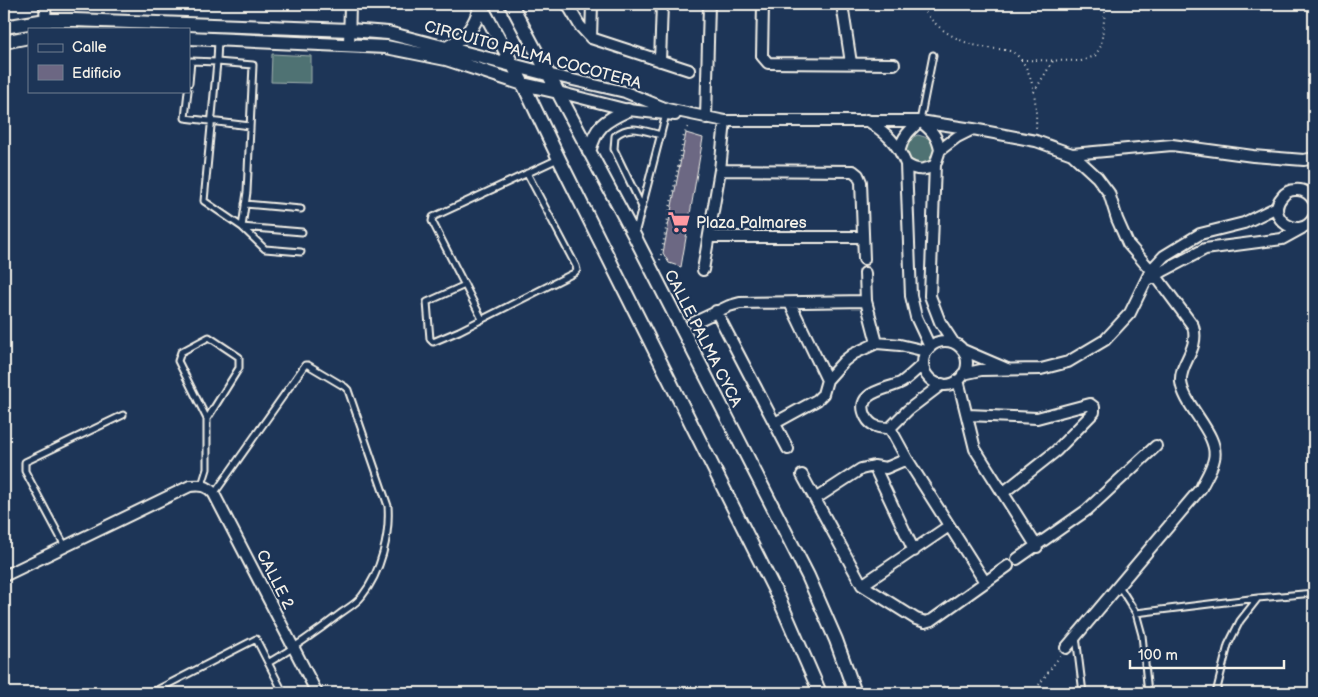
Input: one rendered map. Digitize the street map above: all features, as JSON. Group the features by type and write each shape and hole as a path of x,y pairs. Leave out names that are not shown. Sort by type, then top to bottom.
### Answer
{"street":[{"path":"45,4 46,24"},
{"path":"349,45 350,4"},
{"path":"447,48 470,31 477,18 481,4"},
{"path":"481,4 523,84 558,159 780,601 820,693"},
{"name":"CALLE PALMA CYCA","path":"511,4 635,237 656,282 808,576 836,640 855,693"},
{"path":"567,4 580,26 591,38 689,70"},
{"path":"591,38 592,4"},
{"path":"660,61 662,4"},
{"path":"706,118 709,4"},
{"path":"763,4 762,56 768,63 894,64"},
{"path":"842,4 851,63"},
{"name":"CIRCUITO PALMA COCOTERA","path":"4,27 74,20 388,33 513,66 625,92 666,111"},
{"path":"4,42 28,37"},
{"name":"CIRCUITO PALMA COCOTERA","path":"190,38 386,46 446,59 523,84 628,110 666,111 725,121 920,121 1036,141 1072,154"},
{"path":"589,152 593,137 607,120 628,110"},
{"path":"867,120 886,134 900,149 906,164 910,296 926,355 926,374 933,381 942,384 950,384 960,377 981,370 1041,369 1068,362 1106,340 1130,314 1164,256 1200,234 1244,223 1277,207"},
{"path":"702,270 720,170 725,121"},
{"path":"900,149 906,134 920,121 936,136 940,150"},
{"path":"973,129 957,137 940,150 935,164 930,296 940,322 953,342 963,350 1010,370"},
{"path":"1072,154 1172,145 1253,156 1304,160 1314,158"},
{"path":"1066,648 1201,488 1215,458 1212,442 1182,391 1181,378 1195,342 1193,326 1151,276 1128,244 1117,219 1109,193 1097,177 1072,154"},
{"path":"906,164 922,170 935,164"},
{"path":"720,170 853,171 858,175 861,182 864,259"},
{"path":"1302,228 1292,228 1284,224 1278,216 1277,207 1279,200 1289,191 1296,189 1312,194"},
{"path":"1151,276 1205,249 1282,239 1308,225 1314,217"},
{"path":"709,237 863,236"},
{"path":"864,274 866,301 877,343"},
{"path":"694,322 716,311 740,303 866,301"},
{"path":"790,303 827,380"},
{"path":"716,311 788,449"},
{"path":"953,342 937,342 901,382 878,390 869,396 864,410 867,418 878,428 892,432 985,582"},
{"path":"775,423 818,400 823,394 827,380 844,360 877,343 900,345 926,355"},
{"path":"963,350 966,366 960,377 976,449 1037,547"},
{"path":"892,432 908,410 942,384"},
{"path":"968,416 1036,418 1090,404 1094,407 1094,412 1056,451 1004,492"},
{"path":"1018,559 1087,510 1156,446"},
{"path":"815,499 861,468 874,466 886,468 907,459"},
{"path":"874,466 914,551"},
{"path":"802,475 862,585 916,619 925,622 932,620 1008,566"},
{"path":"4,576 190,486 202,485"},
{"name":"CALLE 2","path":"202,485 209,487 214,494 317,693"},
{"path":"862,585 949,526"}],"lane":[{"path":"218,39 204,201 242,227 265,249 300,252"},
{"path":"920,121 933,55"},
{"path":"190,72 191,61 253,65 242,227"},
{"path":"188,92 185,118 250,126"},
{"path":"635,237 666,111"},
{"path":"642,207 614,149 615,136 632,128 661,135"},
{"path":"482,319 432,221 433,217 558,159"},
{"path":"465,285 427,302 430,340 433,342 574,273 576,270 576,266 527,174"},
{"path":"245,204 301,209"},
{"path":"242,227 302,232"},
{"path":"202,485 207,470 207,419 178,361 181,352 209,337 239,357 239,368 207,419"},
{"path":"214,494 305,365 308,365 348,390 388,506 389,524 384,548 373,581 361,598 294,648 268,663"},
{"path":"65,546 25,471 25,462 123,415"},
{"path":"1119,585 1136,612 1142,635 1148,693"},
{"path":"1136,612 1314,593"},
{"path":"1216,693 1228,646 1240,621 1258,598"},
{"path":"1076,636 1083,693"},
{"path":"151,693 256,639 281,688 272,693"}],"path":[{"path":"920,4 927,16 945,32 971,46 1012,52 1022,60 1034,92 1037,110 1036,141"},
{"path":"1022,60 1080,61 1096,56 1100,46 1106,4"},
{"path":"1034,92 1053,61"},
{"path":"656,282 684,135 694,115"},
{"path":"1033,693 1066,648"}],"green space":[{"path":"58,25 179,28 58,28"},
{"path":"190,28 341,32 340,38 190,33"},
{"path":"272,54 311,56 311,83 271,82"},
{"path":"918,135 928,138 934,148 932,158 927,165 913,162 906,153 907,143 911,138"}],"building":[{"name":"Plaza Palmares","path":"686,133 703,138 681,267 669,263 663,253"}],"place":[{"name":"Plaza Palmares","path":"679,222"}]}
